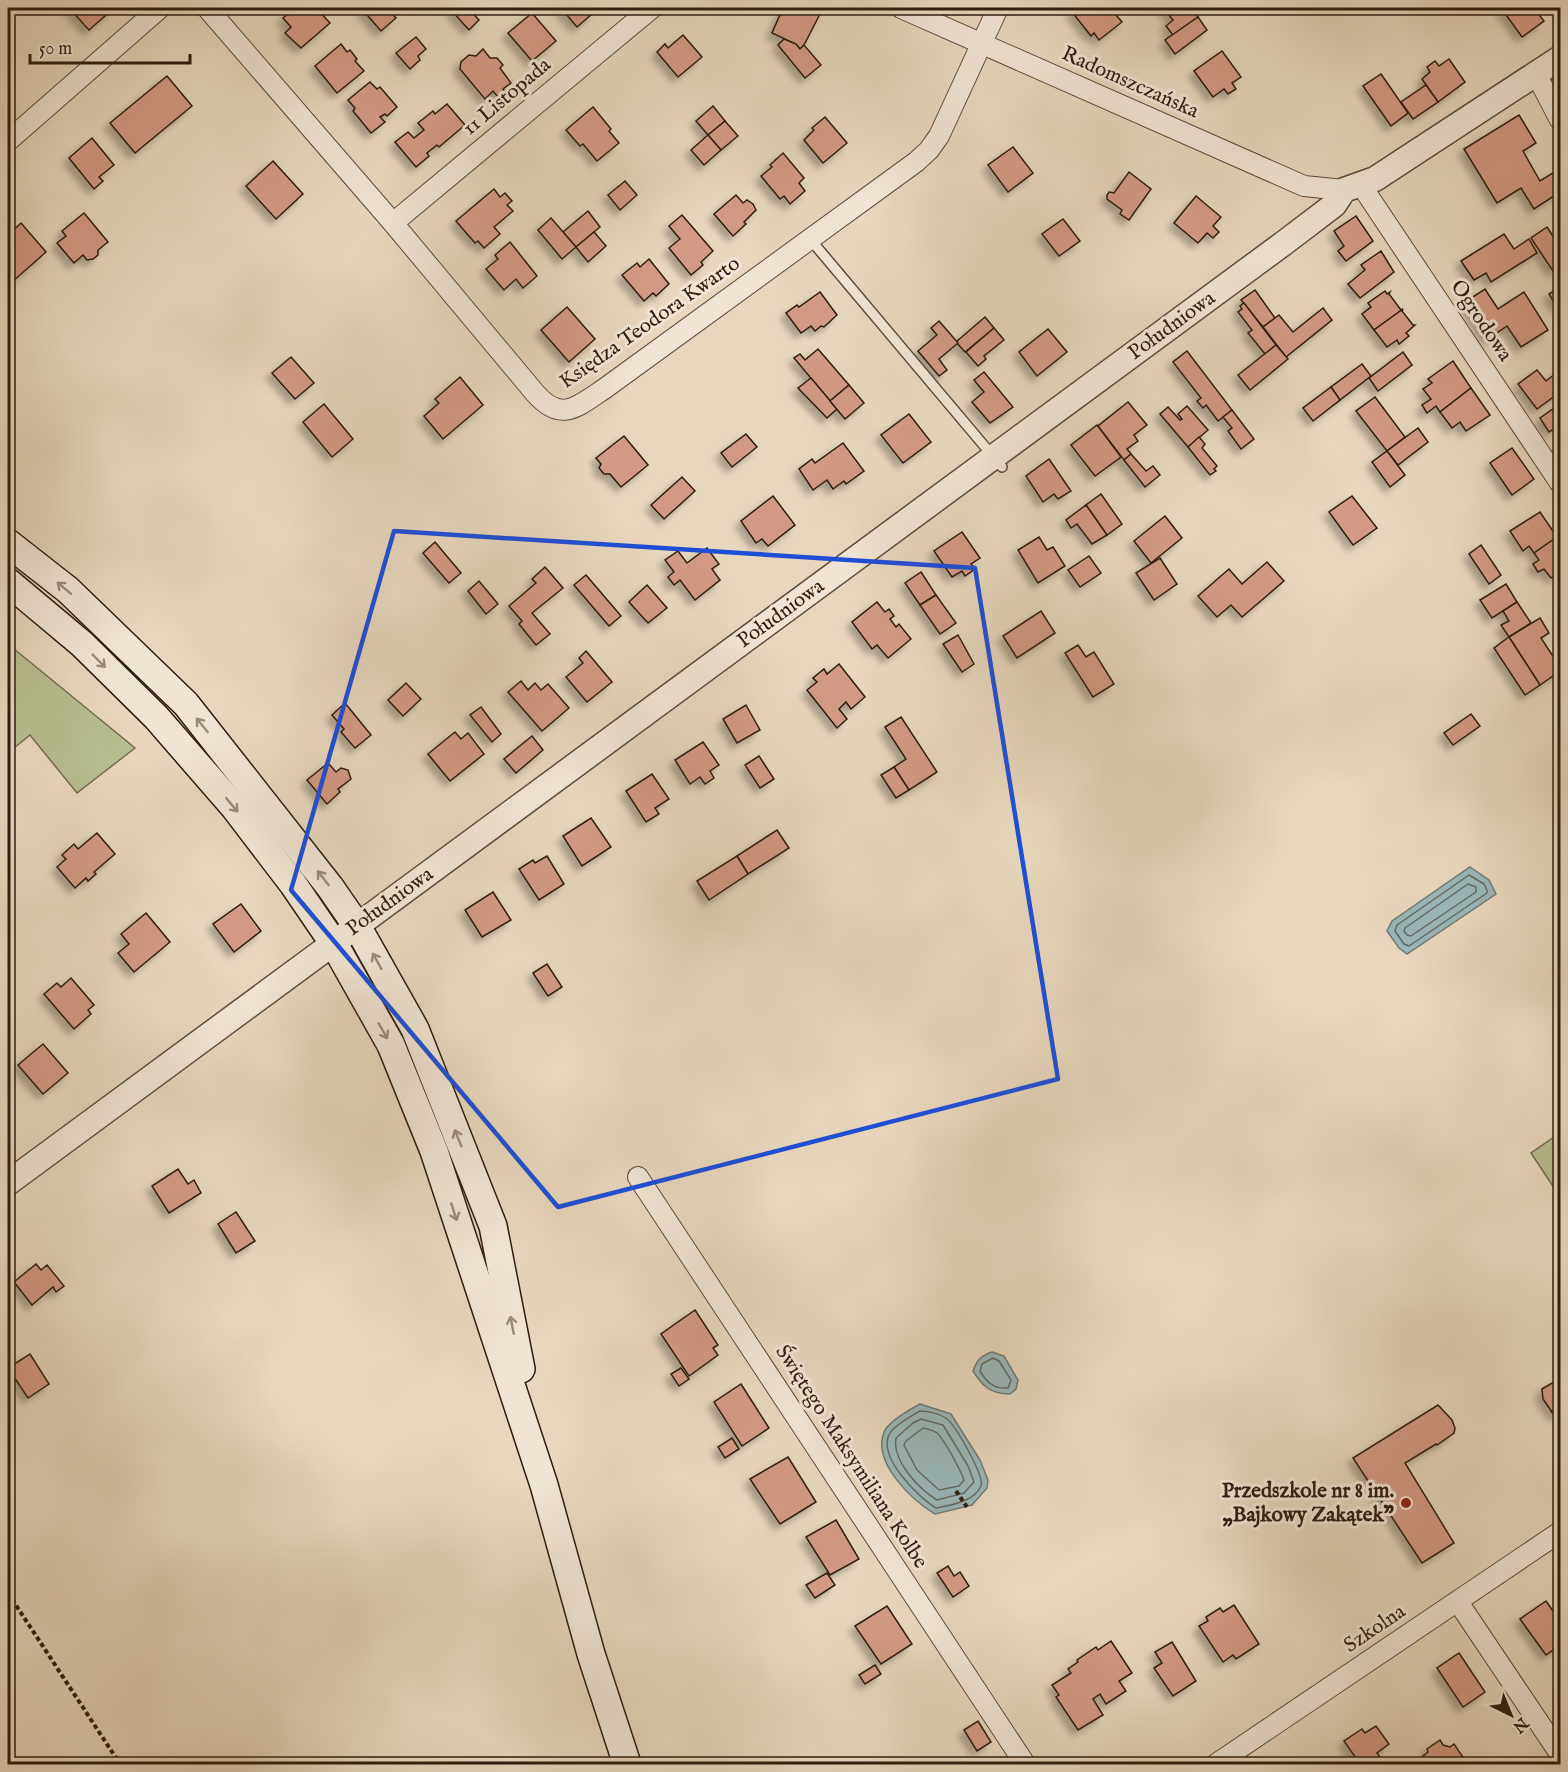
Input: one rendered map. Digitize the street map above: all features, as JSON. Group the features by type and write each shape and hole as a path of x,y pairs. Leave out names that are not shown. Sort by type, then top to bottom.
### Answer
{"main road":[{"path":"8,543 68,590 186,704 330,887 357,926 415,1029 493,1226 544,1485"},
{"path":"8,582 82,644 156,717 235,808 293,884 334,944 391,1045 434,1151 544,1485 591,1654 627,1764"}],"street":[{"path":"8,141 160,8"},
{"name":"Księdza Teodora Kwarto","path":"207,8 393,223 541,400 551,408 562,411 578,407 604,389 916,162 929,150 939,136 998,8"},
{"name":"11 Listopada","path":"393,223 652,8"},
{"name":"Radomszczańska","path":"901,8 1304,186 1352,188"},
{"name":"Południowa","path":"8,1183 357,926 998,462 1334,205 1352,188 1375,179 1560,58"},
{"path":"1536,74 1560,120"},
{"name":"Ogrodowa","path":"1352,188 1560,483"},
{"name":"Świętego Maksymiliana Kolbe","path":"638,1177 1024,1764"},
{"name":"Szkolna","path":"1216,1764 1560,1532"},
{"path":"1458,1602 1560,1754"}],"lane":[{"path":"810,239 998,462"}],"path":[{"path":"956,1491 967,1507"},
{"path":"8,1593 120,1764"}],"highlighted area":[{"path":"394,531 975,568 1058,1079 558,1207 291,890"}],"green space":[{"path":"8,644 135,748 77,793 30,735 8,753"},
{"path":"1560,1133 1560,1197 1531,1153"}],"water":[{"path":"1470,867 1489,880 1496,894 1407,954 1399,948 1387,931 1392,921"},
{"path":"992,1352 1004,1356 1018,1380 1016,1389 1010,1394 998,1393 988,1388 973,1371 980,1359"},
{"path":"920,1404 951,1414 980,1460 988,1480 987,1488 972,1505 935,1514 906,1490 889,1468 882,1444 884,1432 905,1412"}],"building":[{"path":"69,8 114,8 89,30"},
{"path":"295,8 316,8 330,23 301,48 285,33 291,27 283,18"},
{"path":"387,8 396,18 381,31 362,9"},
{"path":"468,8 479,20 469,30 451,10"},
{"path":"561,8 594,8 589,11 592,14 577,27"},
{"path":"783,8 822,10 800,49 796,44 772,33"},
{"path":"1078,8 1110,8 1122,22 1099,40 1094,33 1091,36 1072,12"},
{"path":"1163,8 1191,8 1198,17 1173,35 1166,26 1173,20"},
{"path":"1501,8 1534,8 1544,21 1522,37"},
{"path":"532,13 556,41 532,61 508,33"},
{"path":"1198,17 1207,30 1175,54 1165,40"},
{"path":"683,35 702,57 678,77 657,52 665,44 668,48"},
{"path":"416,37 426,49 418,56 420,60 410,69 396,53"},
{"path":"784,39 796,44 800,49 804,45 821,65 805,78 778,45"},
{"path":"341,44 347,52 350,50 357,59 355,61 364,71 337,93 315,66"},
{"path":"483,49 490,58 497,58 503,65 500,68 511,83 498,97 493,91 485,99 460,69 461,62 469,55 476,56"},
{"path":"1222,51 1241,77 1232,83 1236,89 1228,94 1224,89 1213,97 1194,71"},
{"path":"1449,59 1465,82 1438,102 1422,79 1430,72 1427,67 1435,61 1439,66"},
{"path":"1381,74 1408,113 1391,126 1363,86"},
{"path":"167,76 192,106 135,153 110,123"},
{"path":"370,82 377,89 380,87 397,107 387,116 385,114 380,117 385,122 371,133 353,111 355,108 348,100"},
{"path":"1426,85 1438,102 1413,119 1401,102"},
{"path":"447,104 465,125 439,147 437,145 427,153 429,156 416,167 395,142 408,132 414,138 424,130 418,123 433,111 435,114"},
{"path":"713,106 725,121 708,135 696,121"},
{"path":"593,107 619,143 597,161 583,144 580,146 566,130"},
{"path":"1519,115 1536,143 1523,151 1540,181 1556,171 1560,178 1560,192 1534,209 1521,188 1497,203 1464,149"},
{"path":"825,117 847,143 823,163 804,140 814,130 812,128"},
{"path":"725,121 738,136 721,150 708,135"},
{"path":"708,135 721,150 704,165 691,150"},
{"path":"92,138 114,165 99,177 103,181 94,189 69,158"},
{"path":"1013,147 1033,173 1008,192 988,165"},
{"path":"783,153 804,178 799,183 805,191 790,204 784,196 780,199 761,176"},
{"path":"273,161 303,194 276,219 246,186"},
{"path":"1129,172 1151,189 1129,220 1120,214 1122,210 1107,199 1107,195 1109,192 1114,193"},
{"path":"625,181 637,195 620,210 608,195"},
{"path":"494,189 500,197 505,193 512,201 507,205 513,211 494,227 500,234 484,248 478,241 475,243 456,221"},
{"path":"736,195 743,203 747,200 753,204 756,210 733,236 714,214"},
{"path":"1196,196 1221,217 1213,226 1219,232 1213,238 1207,233 1198,243 1174,223"},
{"path":"588,211 600,227 576,247 563,232"},
{"path":"84,213 108,242 98,250 98,255 93,259 87,260 83,255 74,263 57,243 66,236 62,231"},
{"path":"682,215 713,251 701,262 703,265 691,275 669,248 680,239 669,226"},
{"path":"1356,216 1373,241 1346,261 1338,251 1344,246 1334,231"},
{"path":"551,218 576,247 562,259 538,230"},
{"path":"1063,219 1080,241 1059,256 1042,234"},
{"path":"21,223 46,252 12,282 8,277 8,235"},
{"path":"1547,227 1560,247 1560,266 1553,271 1531,238"},
{"path":"594,232 606,246 588,262 576,247"},
{"path":"1504,234 1514,249 1529,239 1537,253 1491,282 1486,273 1474,280 1461,261"},
{"path":"510,242 537,276 523,288 516,279 504,290 486,269 498,259 495,255"},
{"path":"1381,251 1394,272 1360,298 1348,284 1365,270 1361,265"},
{"path":"649,259 669,284 656,296 653,293 644,301 622,275 637,263 640,267"},
{"path":"1560,287 1560,305 1557,307 1549,294"},
{"path":"1485,289 1498,309 1524,292 1548,330 1521,347 1507,326 1488,339 1465,302"},
{"path":"1255,290 1275,318 1263,327 1241,300"},
{"path":"1385,291 1387,294 1390,292 1389,294 1401,310 1403,309 1374,330 1362,314 1371,307 1368,303"},
{"path":"820,292 837,315 824,327 821,326 815,331 811,326 801,333 786,313"},
{"path":"1244,303 1276,345 1265,354 1248,333 1252,330 1238,312"},
{"path":"567,307 595,339 569,362 541,330"},
{"path":"1323,308 1332,320 1286,357 1263,327 1279,315 1293,332"},
{"path":"1403,309 1402,311 1415,325 1406,333 1409,336 1399,344 1397,340 1387,347 1374,330"},
{"path":"985,317 994,328 965,352 956,342"},
{"path":"939,321 958,343 939,359 947,370 939,376 918,351 937,335 931,328"},
{"path":"994,328 1004,340 984,356 986,359 978,366 966,352"},
{"path":"1048,329 1067,352 1037,376 1019,352"},
{"path":"1276,345 1288,359 1250,390 1238,375"},
{"path":"818,349 849,385 830,401 794,358 800,354 805,360"},
{"path":"1187,351 1232,410 1218,421 1206,405 1203,408 1197,401 1201,398 1173,362"},
{"path":"1403,352 1412,365 1378,391 1369,378"},
{"path":"291,357 314,383 295,399 272,373"},
{"path":"1453,361 1471,388 1440,412 1436,406 1427,413 1422,405 1431,399 1423,389 1432,383 1428,379"},
{"path":"1362,364 1371,376 1340,400 1331,387"},
{"path":"1537,370 1546,381 1560,370 1560,392 1537,409 1518,384"},
{"path":"984,372 1013,407 990,423 972,402 984,392 974,380"},
{"path":"460,377 483,405 443,439 424,416 439,403 435,399"},
{"path":"811,378 837,409 827,418 798,388"},
{"path":"849,385 864,403 845,419 830,401"},
{"path":"1331,387 1340,400 1313,421 1303,408"},
{"path":"1471,388 1490,415 1466,431 1460,422 1452,428 1440,412"},
{"path":"1375,397 1405,437 1387,451 1356,411"},
{"path":"1128,402 1147,425 1134,435 1138,441 1127,449 1131,454 1124,460 1098,426"},
{"path":"324,404 353,439 332,457 303,422"},
{"path":"1560,404 1560,425 1549,432 1540,418"},
{"path":"1187,406 1208,430 1188,447 1160,414 1168,407 1180,420 1182,419 1178,414"},
{"path":"1232,410 1254,439 1241,449 1228,431 1232,428 1223,417"},
{"path":"909,414 931,442 903,463 881,435"},
{"path":"1097,425 1121,457 1095,476 1071,445"},
{"path":"1418,428 1428,442 1398,465 1387,451"},
{"path":"746,434 757,447 732,467 721,453"},
{"path":"624,436 648,465 621,487 610,474 604,474 596,458"},
{"path":"1199,437 1205,444 1202,448 1217,466 1214,469 1216,471 1210,475 1188,447"},
{"path":"843,443 864,471 846,484 844,481 833,489 827,480 813,490 799,469 812,459 815,463"},
{"path":"1512,448 1534,479 1512,495 1490,463"},
{"path":"1387,451 1405,475 1390,487 1372,462"},
{"path":"1131,454 1146,471 1153,466 1160,475 1145,487 1124,460"},
{"path":"1049,459 1071,491 1058,499 1054,494 1043,502 1026,476"},
{"path":"682,477 695,491 664,519 651,505"},
{"path":"1101,494 1122,524 1107,535 1086,505"},
{"path":"773,496 795,525 768,546 762,539 756,543 741,521"},
{"path":"1352,496 1377,528 1353,545 1329,512"},
{"path":"1086,505 1107,535 1092,544 1077,524 1071,528 1066,520"},
{"path":"1540,512 1557,537 1534,553 1529,546 1523,551 1510,531"},
{"path":"1165,516 1182,538 1151,563 1134,541"},
{"path":"962,532 980,558 971,564 975,569 965,576 962,571 952,577 934,551"},
{"path":"1039,537 1047,550 1053,547 1065,566 1038,583 1018,550"},
{"path":"1557,537 1560,543 1560,572 1551,578 1544,569 1538,572 1533,564 1539,560 1534,553"},
{"path":"435,542 461,573 449,583 423,553"},
{"path":"1481,545 1501,575 1489,584 1469,554"},
{"path":"707,548 719,564 712,569 720,580 695,600 680,580 674,585 668,577 674,572 665,560 678,551 687,563"},
{"path":"1089,556 1101,573 1080,587 1068,570"},
{"path":"1160,558 1177,584 1154,600 1136,573"},
{"path":"1267,562 1284,581 1242,617 1231,605 1217,617 1198,596 1229,569 1242,584"},
{"path":"545,567 563,588 532,613 550,634 536,645 519,624 522,621 509,606 536,583 532,579"},
{"path":"921,572 936,595 920,605 905,583"},
{"path":"586,575 621,616 609,626 574,585"},
{"path":"479,581 498,604 486,614 468,591"},
{"path":"1506,584 1517,602 1492,618 1480,600"},
{"path":"647,585 667,608 648,623 629,602"},
{"path":"936,595 956,623 940,634 920,605"},
{"path":"877,602 885,612 889,609 894,616 890,619 896,627 899,624 911,639 888,658 877,645 872,649 852,622"},
{"path":"1517,602 1531,623 1509,637 1501,625 1509,621 1503,611"},
{"path":"1041,611 1055,633 1017,658 1003,636"},
{"path":"1540,618 1549,633 1541,638 1560,667 1560,671 1540,685 1509,637"},
{"path":"958,635 974,664 962,672 943,644"},
{"path":"1509,637 1540,685 1525,695 1494,648"},
{"path":"1078,645 1086,657 1094,652 1114,684 1093,697 1065,653"},
{"path":"586,651 612,682 587,702 566,677 583,663 579,658"},
{"path":"839,664 865,697 851,709 846,702 839,709 847,719 837,728 807,690 817,682 813,678 824,669 827,674"},
{"path":"521,681 528,690 535,683 541,690 548,684 569,708 542,731 508,692"},
{"path":"406,683 421,699 403,716 388,700"},
{"path":"345,703 371,735 355,748 341,732 344,729 332,715"},
{"path":"746,705 760,730 737,743 723,719"},
{"path":"481,707 501,734 492,742 470,715"},
{"path":"1471,714 1480,726 1453,745 1444,733"},
{"path":"901,717 937,772 909,790 894,767 906,759 885,727"},
{"path":"455,732 461,739 468,733 484,754 450,781 428,754"},
{"path":"532,736 543,750 516,773 504,759"},
{"path":"703,742 719,765 710,771 714,778 705,784 700,777 690,784 675,760"},
{"path":"759,756 774,779 760,788 745,765"},
{"path":"328,763 336,772 341,768 348,770 351,779 338,789 340,792 327,804 307,780"},
{"path":"894,767 909,790 896,798 881,775"},
{"path":"652,774 669,799 655,808 659,814 646,822 626,791"},
{"path":"591,818 611,847 582,866 563,836"},
{"path":"777,830 789,848 748,874 737,856"},
{"path":"97,833 115,854 94,872 96,874 88,881 86,878 75,888 57,867 66,859 62,855 74,844 78,849"},
{"path":"547,856 564,884 539,900 519,869 533,860 535,863"},
{"path":"737,856 748,874 709,900 697,881"},
{"path":"493,892 511,920 482,937 465,910"},
{"path":"241,904 261,931 234,952 213,924"},
{"path":"146,913 170,942 134,972 118,953 129,944 121,934"},
{"path":"547,964 562,987 548,996 533,973"},
{"path":"71,978 94,1005 88,1010 91,1014 74,1029 44,994 57,983 61,987"},
{"path":"43,1044 68,1073 43,1094 18,1065"},
{"path":"178,1169 188,1184 194,1180 201,1193 169,1213 152,1186"},
{"path":"236,1212 255,1241 236,1253 218,1224"},
{"path":"36,1264 41,1270 47,1265 64,1286 56,1292 53,1287 32,1305 14,1282"},
{"path":"695,1310 718,1345 713,1348 718,1355 689,1376 661,1334"},
{"path":"30,1354 49,1384 28,1398 8,1368"},
{"path":"681,1368 689,1379 679,1386 671,1374"},
{"path":"1559,1379 1559,1416 1551,1412 1543,1399 1542,1389"},
{"path":"741,1384 769,1428 742,1446 714,1402"},
{"name":"Przedszkole nr 8 im. „Bajkowy Zakątek”","path":"1438,1405 1452,1420 1454,1433 1405,1463 1454,1543 1422,1563 1353,1458"},
{"path":"732,1438 739,1449 725,1458 718,1447"},
{"path":"788,1457 816,1502 780,1524 750,1479"},
{"path":"836,1520 859,1559 830,1575 806,1537"},
{"path":"948,1566 954,1576 960,1572 969,1586 953,1597 937,1573"},
{"path":"827,1573 835,1585 815,1598 806,1585"},
{"path":"1546,1601 1560,1621 1560,1645 1546,1655 1520,1619"},
{"path":"1234,1605 1259,1644 1236,1659 1233,1655 1223,1662 1199,1626 1208,1621 1206,1617 1220,1608 1223,1612"},
{"path":"887,1606 912,1644 881,1664 855,1626"},
{"path":"1111,1641 1132,1673 1119,1681 1126,1691 1106,1704 1100,1694 1093,1699 1103,1715 1078,1730 1056,1697 1059,1695 1052,1685 1071,1673 1068,1669 1078,1662 1077,1660 1096,1647 1098,1650"},
{"path":"1172,1642 1196,1681 1173,1696 1154,1668 1162,1663 1155,1652"},
{"path":"1459,1653 1485,1692 1463,1707 1437,1668"},
{"path":"875,1665 881,1674 865,1684 859,1675"},
{"path":"978,1721 991,1742 977,1751 964,1730"},
{"path":"1376,1726 1389,1744 1377,1753 1380,1757 1375,1760 1378,1764 1360,1764 1344,1741 1362,1729 1365,1733"},
{"path":"1440,1740 1443,1745 1450,1747 1454,1744 1467,1763 1428,1764 1423,1756 1428,1752 1427,1749"}],"place":[{"name":"Przedszkole nr 8 im. „Bajkowy Zakątek”","path":"1406,1503"}]}
